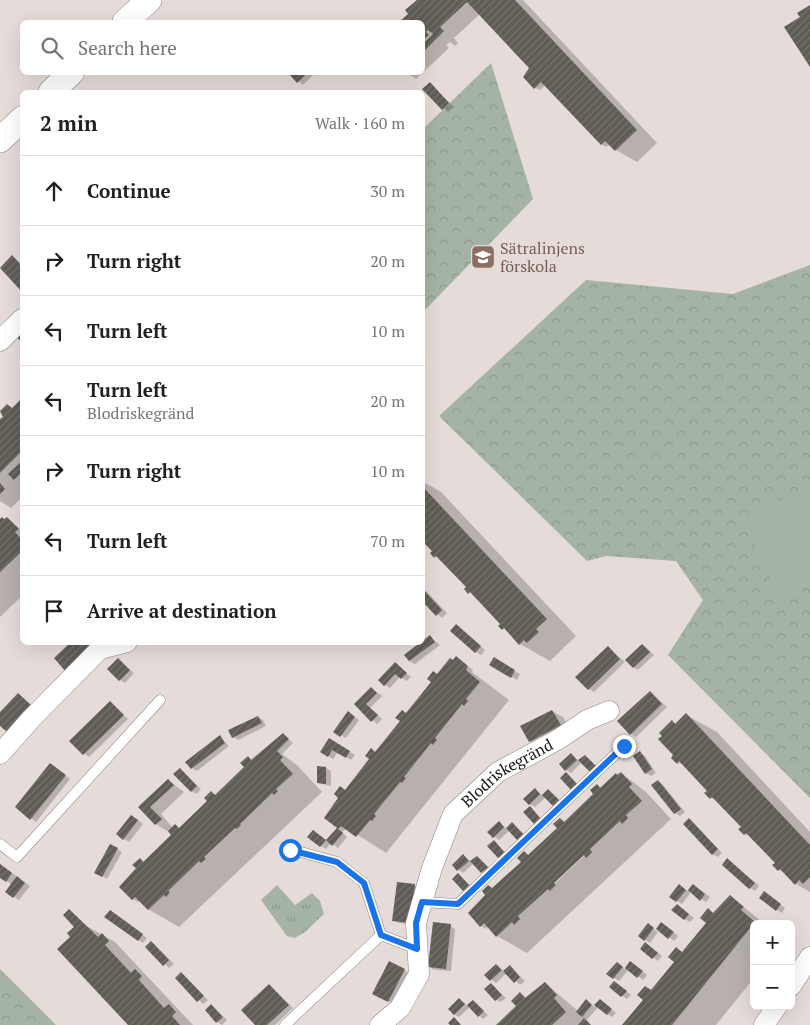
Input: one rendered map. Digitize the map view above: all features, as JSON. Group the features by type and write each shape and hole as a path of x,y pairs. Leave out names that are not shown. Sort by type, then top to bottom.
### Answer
{"street":[{"path":"128,20 149,0"},
{"path":"53,90 69,75"},
{"path":"0,140 20,121"},
{"path":"0,341 20,322"},
{"path":"0,754 31,719 100,649 115,645"},
{"name":"Blodriskegränd","path":"380,1025 400,1008 419,974 416,923 432,868 454,814 498,772 559,740 587,720 609,711"},
{"path":"795,980 810,957"},
{"path":"764,1025 774,1010"}],"lane":[{"path":"0,844 17,857 160,700"},
{"path":"422,902 458,904 624,746"},
{"path":"290,850 337,862 364,883 381,935"},
{"path":"381,935 417,949"},
{"path":"285,1025 381,935"}],"green space":[{"path":"491,63 533,199 425,310 425,127"},
{"path":"810,265 810,798 668,655 703,600 676,561 606,556 587,561 439,416 586,280 733,294"},
{"path":"810,487 810,583 778,597 744,515"},
{"path":"277,885 295,905 312,893 320,901 324,914 305,932 295,938 287,936 261,900"},
{"path":"0,969 56,1025 0,1025"}],"building":[{"path":"417,0 515,0 637,130 615,151 605,141 601,145 541,82 534,89 523,77 529,68 467,2 440,27 444,31 425,50 425,42 433,34 428,30 426,32 429,35 425,38 425,20 401,20 408,14 405,10"},
{"path":"810,5 810,67 784,27 800,17 797,13"},
{"path":"290,75 305,75 297,83"},
{"path":"430,82 449,103 442,110 422,89"},
{"path":"12,255 20,264 20,290 0,268"},
{"path":"20,331 20,341 16,336"},
{"path":"20,400 20,453 0,473 0,419 3,417 0,411 7,404 12,408"},
{"path":"20,463 20,474 14,480 8,474"},
{"path":"0,483 5,489 0,494"},
{"path":"425,489 547,619 536,629 539,632 527,643 524,640 519,645 504,628 502,630 498,626 500,624 470,592 468,594 464,589 466,587 436,556 434,558 430,553 432,551 425,544"},
{"path":"7,517 19,529 15,532 20,538 20,553 0,572 0,519"},
{"path":"425,591 442,610 436,616 425,604"},
{"path":"456,624 481,646 475,653 450,631"},
{"path":"430,635 435,642 409,661 404,655 417,645 425,645 425,639"},
{"path":"642,644 650,652 633,668 625,660"},
{"path":"68,645 90,645 93,648 66,672 54,658"},
{"path":"608,646 620,659 588,690 575,677"},
{"path":"456,656 468,666 466,670 480,682 466,699 468,701 464,706 462,704 435,738 437,740 433,745 431,743 404,777 406,778 402,783 400,782 374,814 376,816 372,821 370,820 356,837 341,826 338,829 343,833 332,846 326,840 337,828 324,818 338,798 334,794 340,786 345,790 369,759 365,756 371,748 375,752 400,721 395,718 402,710 406,713 431,682 427,679 433,671 437,674 450,658 453,660"},
{"path":"494,657 515,670 511,678 489,665"},
{"path":"118,658 130,670 119,681 107,669"},
{"path":"395,662 407,673 401,679 395,674 384,686 378,680"},
{"path":"371,687 377,693 366,704 378,715 371,722 354,704"},
{"path":"650,691 662,704 630,735 617,721"},
{"path":"18,693 31,705 7,732 0,726 0,712"},
{"path":"110,701 124,715 83,755 69,741"},
{"path":"552,710 561,725 529,742 520,726"},
{"path":"348,711 355,717 340,737 333,732"},
{"path":"686,713 810,845 810,877 803,884 799,880 795,885 780,869 778,871 772,865 775,863 746,833 744,835 738,829 741,827 712,797 710,799 704,793 707,791 679,761 677,764 671,758 673,755 658,739 662,736 659,733 672,720 675,724"},
{"path":"258,716 262,723 232,738 228,730"},
{"path":"283,733 289,739 277,751 283,757 280,760 293,774 276,789 278,791 274,795 272,793 237,829 235,828 204,857 206,859 201,863 199,861 168,891 170,892 166,897 164,895 148,910 135,897 132,900 119,887 136,868 132,865 140,858 143,862 171,835 168,831 175,824 179,828 207,801 204,798 211,791 215,795 244,767 240,763 248,756 251,760"},
{"path":"220,735 225,743 191,769 185,762"},
{"path":"329,738 350,751 346,758 332,750 328,757 320,752"},
{"path":"640,751 652,769 645,774 633,756"},
{"path":"571,753 577,760 565,771 559,764"},
{"path":"585,755 596,766 590,772 578,760"},
{"path":"50,763 66,775 30,820 15,807"},
{"path":"317,766 326,767 326,784 317,783"},
{"path":"180,768 197,786 191,792 173,774"},
{"path":"566,772 577,784 571,790 560,778"},
{"path":"621,772 632,784 629,787 642,801 626,815 628,818 622,824 620,821 590,849 592,852 586,858 584,855 554,883 556,885 550,891 548,889 518,916 520,919 514,925 512,922 496,937 484,923 480,927 468,913 485,895 482,891 488,885 492,888 521,862 517,858 524,851 528,855 557,828 553,824 560,818 564,822 593,794 590,790 597,784 600,788 616,773 617,775"},
{"path":"168,779 174,785 150,807 162,819 155,825 138,807"},
{"path":"658,780 681,809 674,814 651,785"},
{"path":"535,788 540,794 529,805 523,799"},
{"path":"548,789 559,800 553,806 542,795"},
{"path":"530,806 540,818 534,824 523,812"},
{"path":"131,815 138,820 123,840 116,834"},
{"path":"689,818 718,849 712,855 683,824"},
{"path":"499,821 504,827 493,838 487,832"},
{"path":"512,822 523,834 517,840 506,828"},
{"path":"313,830 326,840 320,847 307,837"},
{"path":"494,840 504,852 498,858 487,846"},
{"path":"110,844 118,848 102,877 94,873"},
{"path":"463,854 469,861 457,871 452,865"},
{"path":"477,856 488,867 481,873 470,861"},
{"path":"727,858 755,883 749,889 722,865"},
{"path":"0,864 12,873 6,882 0,878"},
{"path":"458,873 469,885 463,891 452,879"},
{"path":"17,876 25,883 13,898 5,892"},
{"path":"397,882 415,884 411,923 392,921"},
{"path":"679,884 686,890 676,902 669,897"},
{"path":"693,884 705,894 700,901 688,890"},
{"path":"764,891 781,904 776,911 759,898"},
{"path":"730,895 744,907 741,910 753,920 750,920 750,928 672,1025 622,1025 643,1000 637,995 645,986 651,990 674,962 668,957 676,947 682,952 706,923 700,918 708,908 713,913"},
{"path":"677,904 689,914 684,920 671,910"},
{"path":"69,909 98,937 102,933 109,941 105,945 131,973 135,969 142,976 139,980 164,1008 169,1004 176,1012 172,1016 180,1025 128,1025 57,949 70,937 67,933 74,927 63,915"},
{"path":"110,910 143,934 138,941 104,917"},
{"path":"433,922 451,924 446,969 428,967"},
{"path":"661,922 674,932 668,939 656,929"},
{"path":"648,923 654,928 644,941 638,936"},
{"path":"151,941 169,960 163,966 145,947"},
{"path":"645,942 658,953 652,959 640,949"},
{"path":"389,961 405,969 388,1002 372,994"},
{"path":"630,961 643,971 637,978 625,968"},
{"path":"617,962 623,967 613,979 606,974"},
{"path":"496,964 502,970 490,981 484,975"},
{"path":"510,965 520,977 514,983 503,971"},
{"path":"181,972 204,996 197,1002 175,978"},
{"path":"614,981 627,991 621,997 609,987"},
{"path":"545,982 557,995 554,998 566,1012 552,1025 496,1025 516,1006 511,1001 520,992 525,998"},
{"path":"491,983 502,995 495,1001 484,989"},
{"path":"269,984 289,1005 267,1025 255,1025 241,1010"},
{"path":"459,998 465,1004 454,1015 448,1009"},
{"path":"586,999 592,1005 582,1017 576,1012"},
{"path":"600,999 612,1009 607,1015 594,1005"},
{"path":"473,1000 484,1011 478,1017 467,1005"},
{"path":"211,1004 223,1017 216,1023 205,1010"},
{"path":"454,1017 461,1025 450,1025 448,1023"},
{"path":"584,1018 591,1025 578,1025"}],"place":[{"name":"Sätralinjens förskola","path":"483,257"}],"route":[{"path":"290,850 337,862 364,883 381,935 417,949 416,923 422,902 458,904 624,746"}]}
